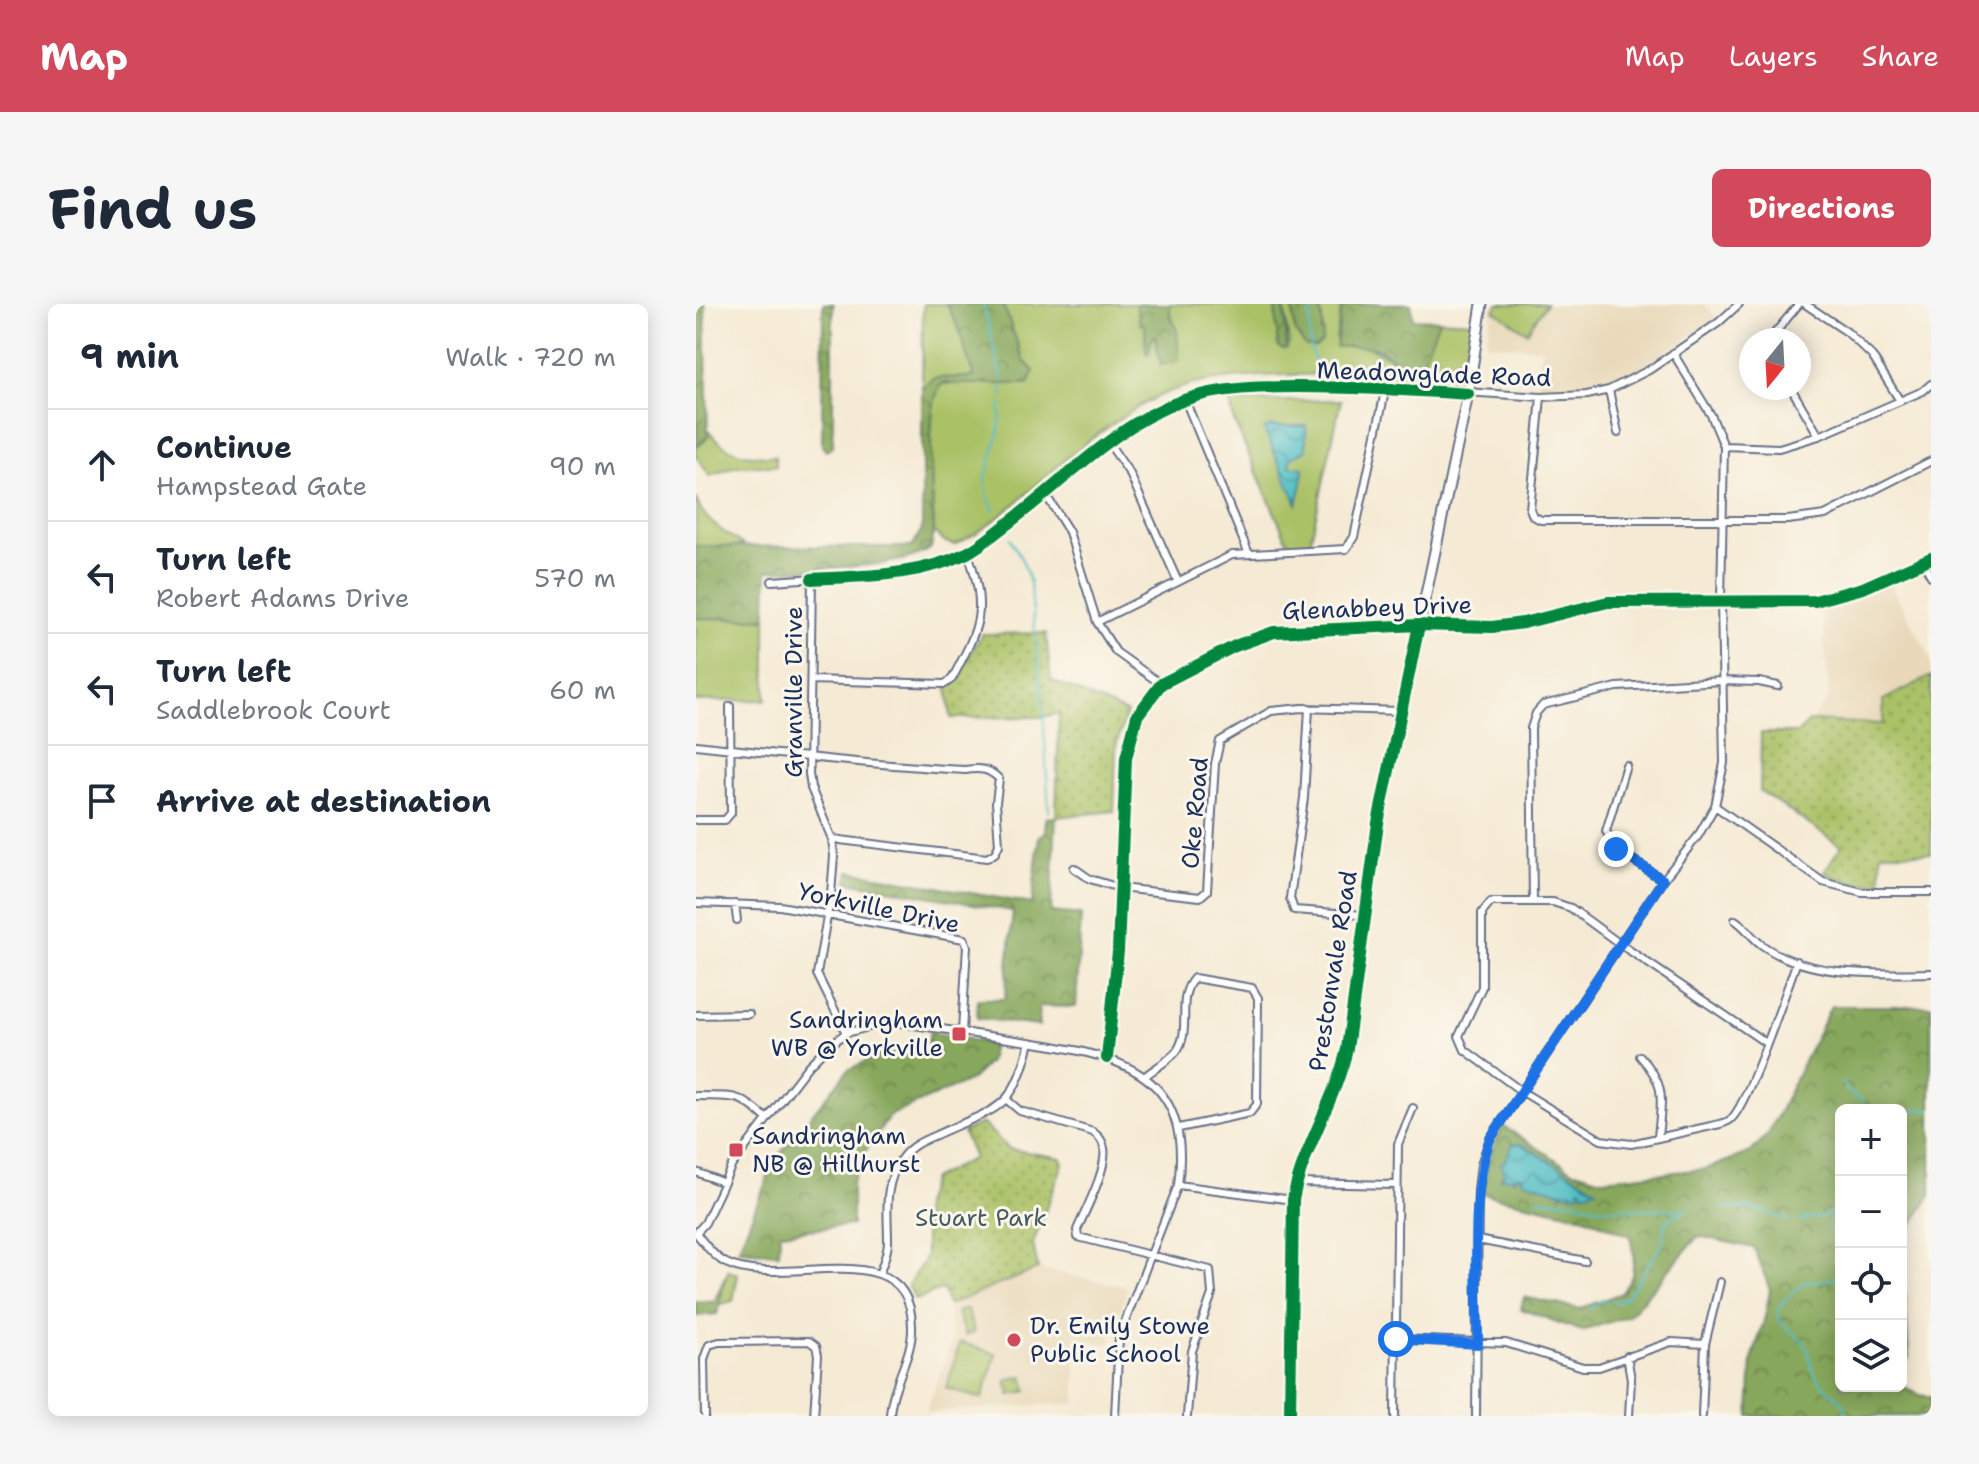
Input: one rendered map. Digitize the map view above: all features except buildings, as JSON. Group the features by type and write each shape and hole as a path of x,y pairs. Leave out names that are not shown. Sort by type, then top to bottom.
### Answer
{"street":[{"name":"Prestonvale Road","path":"1290,1416 1293,1200 1343,1066 1364,915 1400,711 1468,394 1482,304"},
{"name":"Meadowglade Road","path":"772,581 905,572 968,553 1046,495 1108,442 1135,424 1185,400 1258,387 1386,387 1541,397 1587,395 1609,390 1649,370 1718,323 1739,304"},
{"path":"1780,328 1802,304 1847,332 1872,356 1900,401"},
{"path":"1476,1416 1481,1164 1490,1139 1663,880 1698,836 1715,806 1724,763 1721,601 1724,446 1711,415 1673,353"},
{"path":"1724,446 1779,448 1819,436 1923,391 1931,384"},
{"path":"1097,622 1232,555 1346,549 1354,537 1386,387"},
{"path":"1609,390 1618,433"},
{"path":"1541,397 1530,509 1533,516 1541,520 1788,520 1825,515 1931,461"},
{"path":"1185,400 1249,554"},
{"path":"1798,400 1819,436"},
{"path":"1108,442 1130,474 1178,582"},
{"path":"1046,495 1069,532 1097,622 1116,652 1161,684"},
{"path":"811,680 945,684 952,679 975,635 981,612 978,583 968,553"},
{"name":"Glenabbey Drive","path":"1107,1058 1118,951 1126,758 1137,716 1161,684 1235,646 1274,632 1419,625 1492,627 1523,623 1608,602 1827,599 1863,588 1931,558"},
{"path":"1923,562 1931,576"},
{"name":"Granville Drive","path":"812,579 811,788 832,839 834,856 817,974 846,1033"},
{"path":"1533,901 1531,728 1536,713 1543,705 1617,687 1722,681 1778,686"},
{"path":"696,820 725,820 731,813 730,706"},
{"path":"1309,708 1304,798 1290,898 1294,910 1364,915"},
{"name":"Oke Road","path":"1120,888 1192,898 1200,897 1207,891 1215,764 1220,741 1271,711 1309,708 1400,711"},
{"path":"696,745 885,765 965,770 978,768 993,772 999,779 996,802 999,845 995,853 987,858 832,839"},
{"path":"1626,765 1606,831 1616,849 1663,880"},
{"path":"1715,806 1823,882 1862,892 1931,892"},
{"path":"1074,868 1090,879 1120,888"},
{"path":"1766,1043 1571,908 1553,902 1491,902 1482,913 1482,987 1459,1036 1465,1050 1521,1091 1601,1140 1631,1144 1731,1119 1741,1107 1766,1043 1797,961"},
{"name":"Yorkville Drive","path":"696,903 780,906 964,939 967,946 962,1032"},
{"path":"735,904 737,920"},
{"path":"1735,920 1747,928 1761,945 1817,968 1840,972 1931,973"},
{"path":"1145,1076 1176,1052 1183,1033 1186,987 1194,978 1252,988 1258,998 1257,1104 1250,1113 1179,1128"},
{"path":"696,1015 749,1014"},
{"path":"890,1416 912,1328 904,1296 894,1283 880,1272 845,1268 784,1272 744,1269 715,1256 696,1233 705,1223 732,1165 808,1066 846,1033 884,1023 1030,1042 1107,1058 1124,1063 1145,1076 1167,1099 1179,1128 1181,1163 1178,1185 1118,1341 1115,1416"},
{"path":"880,1272 888,1246 885,1202 892,1174 899,1161 915,1144 991,1111 1007,1100 1022,1075 1030,1042"},
{"path":"1640,1056 1655,1073 1662,1089 1658,1138"},
{"path":"696,1096 736,1097 746,1101 767,1119"},
{"path":"1007,1100 1020,1111 1093,1132 1102,1140 1106,1152 1077,1230 1078,1237 1210,1270 1212,1294 1192,1351 1187,1416"},
{"path":"1395,1416 1397,1185 1400,1135 1413,1108"},
{"path":"696,1172 724,1183"},
{"path":"1297,1183 1397,1185"},
{"path":"1178,1185 1293,1200"},
{"path":"1478,1240 1585,1261"},
{"path":"1702,1416 1705,1344 1720,1282"},
{"path":"1396,1339 1506,1343 1583,1367 1599,1367 1671,1342 1705,1344"},
{"path":"705,1416 704,1359 709,1345 719,1342 809,1341 816,1346 818,1355 814,1416"},
{"path":"1627,1356 1631,1379 1629,1416"}],"shaded area":[{"path":"1493,304 1704,304 1718,319 1619,381 1592,390 1538,392 1542,348 1486,344"},
{"path":"1890,583 1931,658 1931,676 1883,700 1884,724 1810,721 1829,698 1822,610 1838,608"},
{"name":"Dr. Emily Stowe Public School","path":"1038,1269 1128,1287 1109,1344 1076,1340 1076,1403 926,1412 952,1341 948,1305"}],"green space":[{"path":"696,304 705,304 708,436 697,446"},
{"path":"823,304 833,304 833,447 826,451 822,446"},
{"path":"923,304 947,304 974,377 934,378 922,388"},
{"path":"947,304 1003,304 1024,361 1034,371 1028,384 942,384 936,394 931,431 934,531 931,548 918,555 877,564 767,571 766,619 696,618 696,546 912,547 922,529 922,388 934,378 974,377"},
{"path":"1003,304 1136,304 1140,323 1145,325 1146,353 1149,353 1151,339 1155,336 1161,365 1177,330 1170,315 1170,304 1275,304 1278,346 1283,349 1289,343 1284,304 1292,304 1295,331 1305,346 1316,347 1322,342 1323,333 1317,304 1342,304 1336,339 1378,352 1401,366 1422,363 1439,320 1474,322 1467,375 1454,382 1323,374 1278,375 1210,381 1159,396 1083,445 989,525 954,545 943,541 934,531 931,431 936,395 941,384 1028,384 1034,371 1024,361"},
{"path":"1136,304 1170,304 1170,315 1177,330 1179,360 1161,365 1155,336 1146,354 1145,325 1140,324"},
{"path":"1275,304 1284,304 1287,348 1283,349 1278,346"},
{"path":"1292,304 1317,304 1322,323 1322,342 1316,347 1305,346 1295,331"},
{"path":"1342,304 1411,304 1413,319 1439,320 1422,363 1406,366 1371,347 1336,347"},
{"path":"1498,304 1546,304 1527,332 1494,310"},
{"path":"1341,400 1310,543 1289,545 1234,421 1230,402"},
{"path":"708,429 729,449 775,456 776,466 736,466 710,476 696,456 696,446 705,440"},
{"path":"696,498 709,520 745,546 696,546"},
{"path":"696,618 766,619 766,700 696,701"},
{"path":"1046,633 1051,680 1127,713 1116,745 1114,811 1056,817 1059,713 1043,717 951,718 947,684 961,669 982,634"},
{"path":"1931,676 1931,853 1881,853 1881,884 1852,882 1824,872 1841,846 1760,791 1761,733 1798,733 1810,721 1883,724 1883,700"},
{"path":"1056,817 1051,912 1081,915 1076,1007 1039,1006 1039,1026 977,1018 978,999 1005,999 1013,911 847,882 849,871 1032,904 1039,836 1045,833 1046,818"},
{"path":"1831,1006 1931,1006 1931,1195 1907,1233 1907,1104 1835,1104 1835,1392 1907,1392 1907,1388 1931,1397 1931,1416 1749,1416 1752,1360 1770,1290 1754,1248 1698,1236 1629,1316 1582,1331 1521,1309 1524,1297 1579,1309 1622,1293 1632,1276 1634,1255 1630,1236 1585,1217 1483,1194 1489,1157 1503,1126 1572,1170 1602,1179 1706,1169 1751,1152 1769,1133"},
{"path":"930,1032 993,1044 989,1062 971,1080 891,1115 861,1157 852,1184 852,1225 780,1233 779,1253 738,1250 775,1160 848,1070 881,1054 926,1053"},
{"name":"Stuart Park","path":"982,1123 1009,1149 1061,1158 1063,1163 1033,1244 1038,1269 948,1305 943,1289 915,1300 908,1285 926,1257 923,1205 932,1179 974,1158 963,1132"},
{"path":"728,1271 738,1274 733,1301 717,1305"},
{"path":"726,1275 717,1314 696,1316 696,1301 714,1302"},
{"path":"967,1309 974,1332 965,1335 957,1312"},
{"path":"960,1342 996,1354 982,1399 946,1388"},
{"path":"1023,1376 1027,1391 1010,1395 1006,1380"}],"water":[{"path":"1271,426 1306,426 1306,450 1290,459 1290,466 1303,468 1297,504 1264,429"},
{"path":"1513,1144 1521,1144 1596,1189 1583,1193 1579,1188 1579,1194 1564,1193 1522,1180 1522,1176 1516,1176 1516,1179 1502,1177 1504,1170 1501,1163"}],"waterway":[{"path":"983,304 1003,382"},
{"path":"1312,304 1310,336 1317,368"},
{"path":"1002,387 1002,397"},
{"path":"994,511 985,480 999,432 1001,404"},
{"path":"1010,538 1030,583 1043,708 1049,813"},
{"path":"1843,1082 1849,1093 1861,1099 1863,1104"},
{"path":"1907,1113 1920,1109 1931,1110"},
{"path":"1537,1199 1573,1201 1601,1208 1687,1210"},
{"path":"1722,1208 1751,1208 1788,1220"},
{"path":"1835,1208 1832,1211 1831,1231 1835,1235"},
{"path":"1799,1220 1823,1217 1832,1211"},
{"path":"1590,1308 1601,1301 1617,1302 1627,1297 1662,1244 1664,1226 1669,1218 1683,1212"},
{"path":"1835,1279 1805,1282 1780,1305 1778,1313 1780,1322 1802,1340 1820,1382 1845,1405 1846,1416"}],"cycle path":[{"path":"812,579 911,571 967,553 1135,424 1159,410 1212,392 1284,387 1468,394"},
{"path":"1107,1058 1118,951 1126,758 1137,716 1161,684 1235,646 1274,632 1419,625 1492,627 1523,623 1608,602 1815,601 1863,588 1931,558"},
{"path":"1290,1416 1293,1200 1297,1181 1335,1088 1347,1049 1378,823 1419,625"}],"place":[{"name":"Sandringham WB @ Yorkville","path":"959,1034"},
{"name":"Sandringham NB @ Hillhurst","path":"736,1150"},
{"name":"Dr. Emily Stowe Public School","path":"1014,1340"}],"route":[{"path":"1396,1339 1478,1344 1478,1190 1481,1164 1490,1139 1663,880 1616,849"}]}
